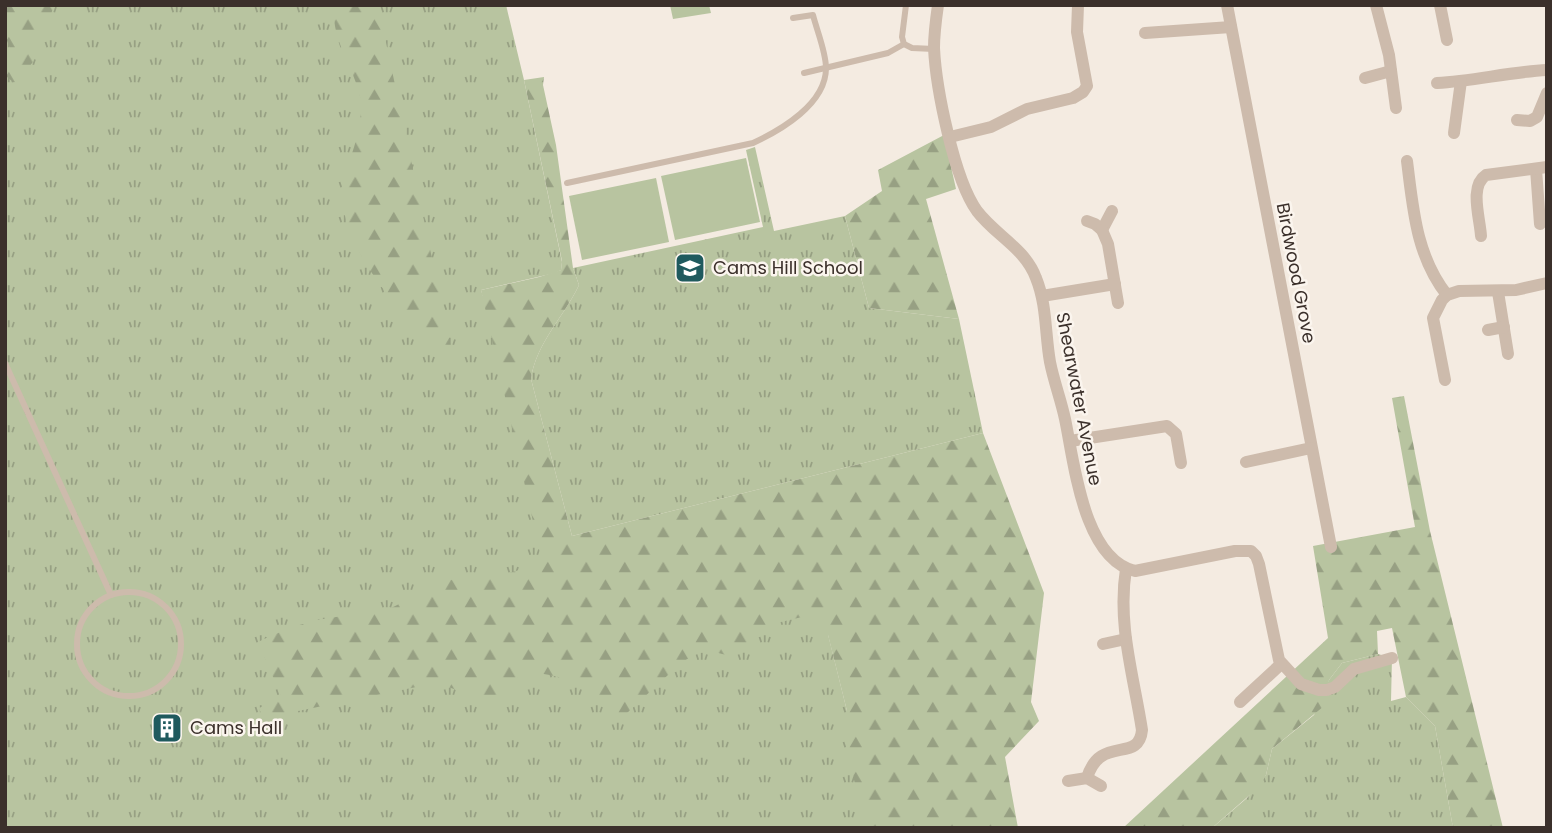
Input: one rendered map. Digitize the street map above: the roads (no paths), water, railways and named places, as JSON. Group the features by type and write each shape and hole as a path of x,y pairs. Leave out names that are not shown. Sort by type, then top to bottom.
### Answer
{"street":[{"name":"Shearwater Avenue","path":"938,5 934,49 959,172 976,210 1019,250 1028,262 1042,296 1049,359 1085,513 1108,553 1126,569"},
{"path":"950,137 990,127 1027,109 1073,98 1083,92 1087,86 1077,32 1078,5"},
{"name":"Birdwood Grove","path":"1227,5 1331,547"},
{"path":"1376,5 1384,29 1396,108"},
{"path":"1440,5 1447,40"},
{"path":"1145,33 1231,27"},
{"path":"1437,83 1509,72 1547,70"},
{"path":"1365,78 1391,71"},
{"path":"1454,133 1461,81"},
{"path":"1517,120 1530,121 1537,117 1547,93"},
{"path":"1407,161 1420,245 1428,266 1447,295"},
{"path":"1477,232 1476,186 1481,178 1486,175 1541,168 1541,224"},
{"path":"1102,230 1112,211"},
{"path":"1087,221 1102,230 1108,244 1118,303"},
{"path":"1445,380 1433,318 1447,295 1533,288 1547,283"},
{"path":"1042,296 1115,284"},
{"path":"1498,292 1508,354"},
{"path":"1488,330 1504,327"},
{"path":"1070,441 1167,426 1176,434 1181,463"},
{"path":"1246,462 1311,448"},
{"path":"1087,778 1090,766 1098,757 1132,747 1141,739 1141,722 1126,639 1122,595 1126,569 1147,570 1235,551 1251,551 1259,564 1281,664 1300,684 1327,690 1335,687 1354,669 1392,658"},
{"path":"1103,644 1126,639"},
{"path":"1240,702 1281,664"},
{"path":"1068,781 1087,778 1101,786"}],"lane":[{"path":"906,5 902,37 904,44 912,48 934,49"},
{"path":"567,183 753,143 774,134 806,108 823,81 826,67 813,15 793,18"},
{"path":"804,73 888,53 904,44"},
{"path":"5,363 111,595"},
{"path":"125,592 147,595 166,606 178,625 182,646 179,660 172,674 154,690 129,696 111,693 96,684 80,662 78,635 84,618 95,605 111,595 125,592"}],"place":[{"name":"Cams Hill School","path":"690,268"},
{"name":"Cams Hall","path":"167,728"}]}
